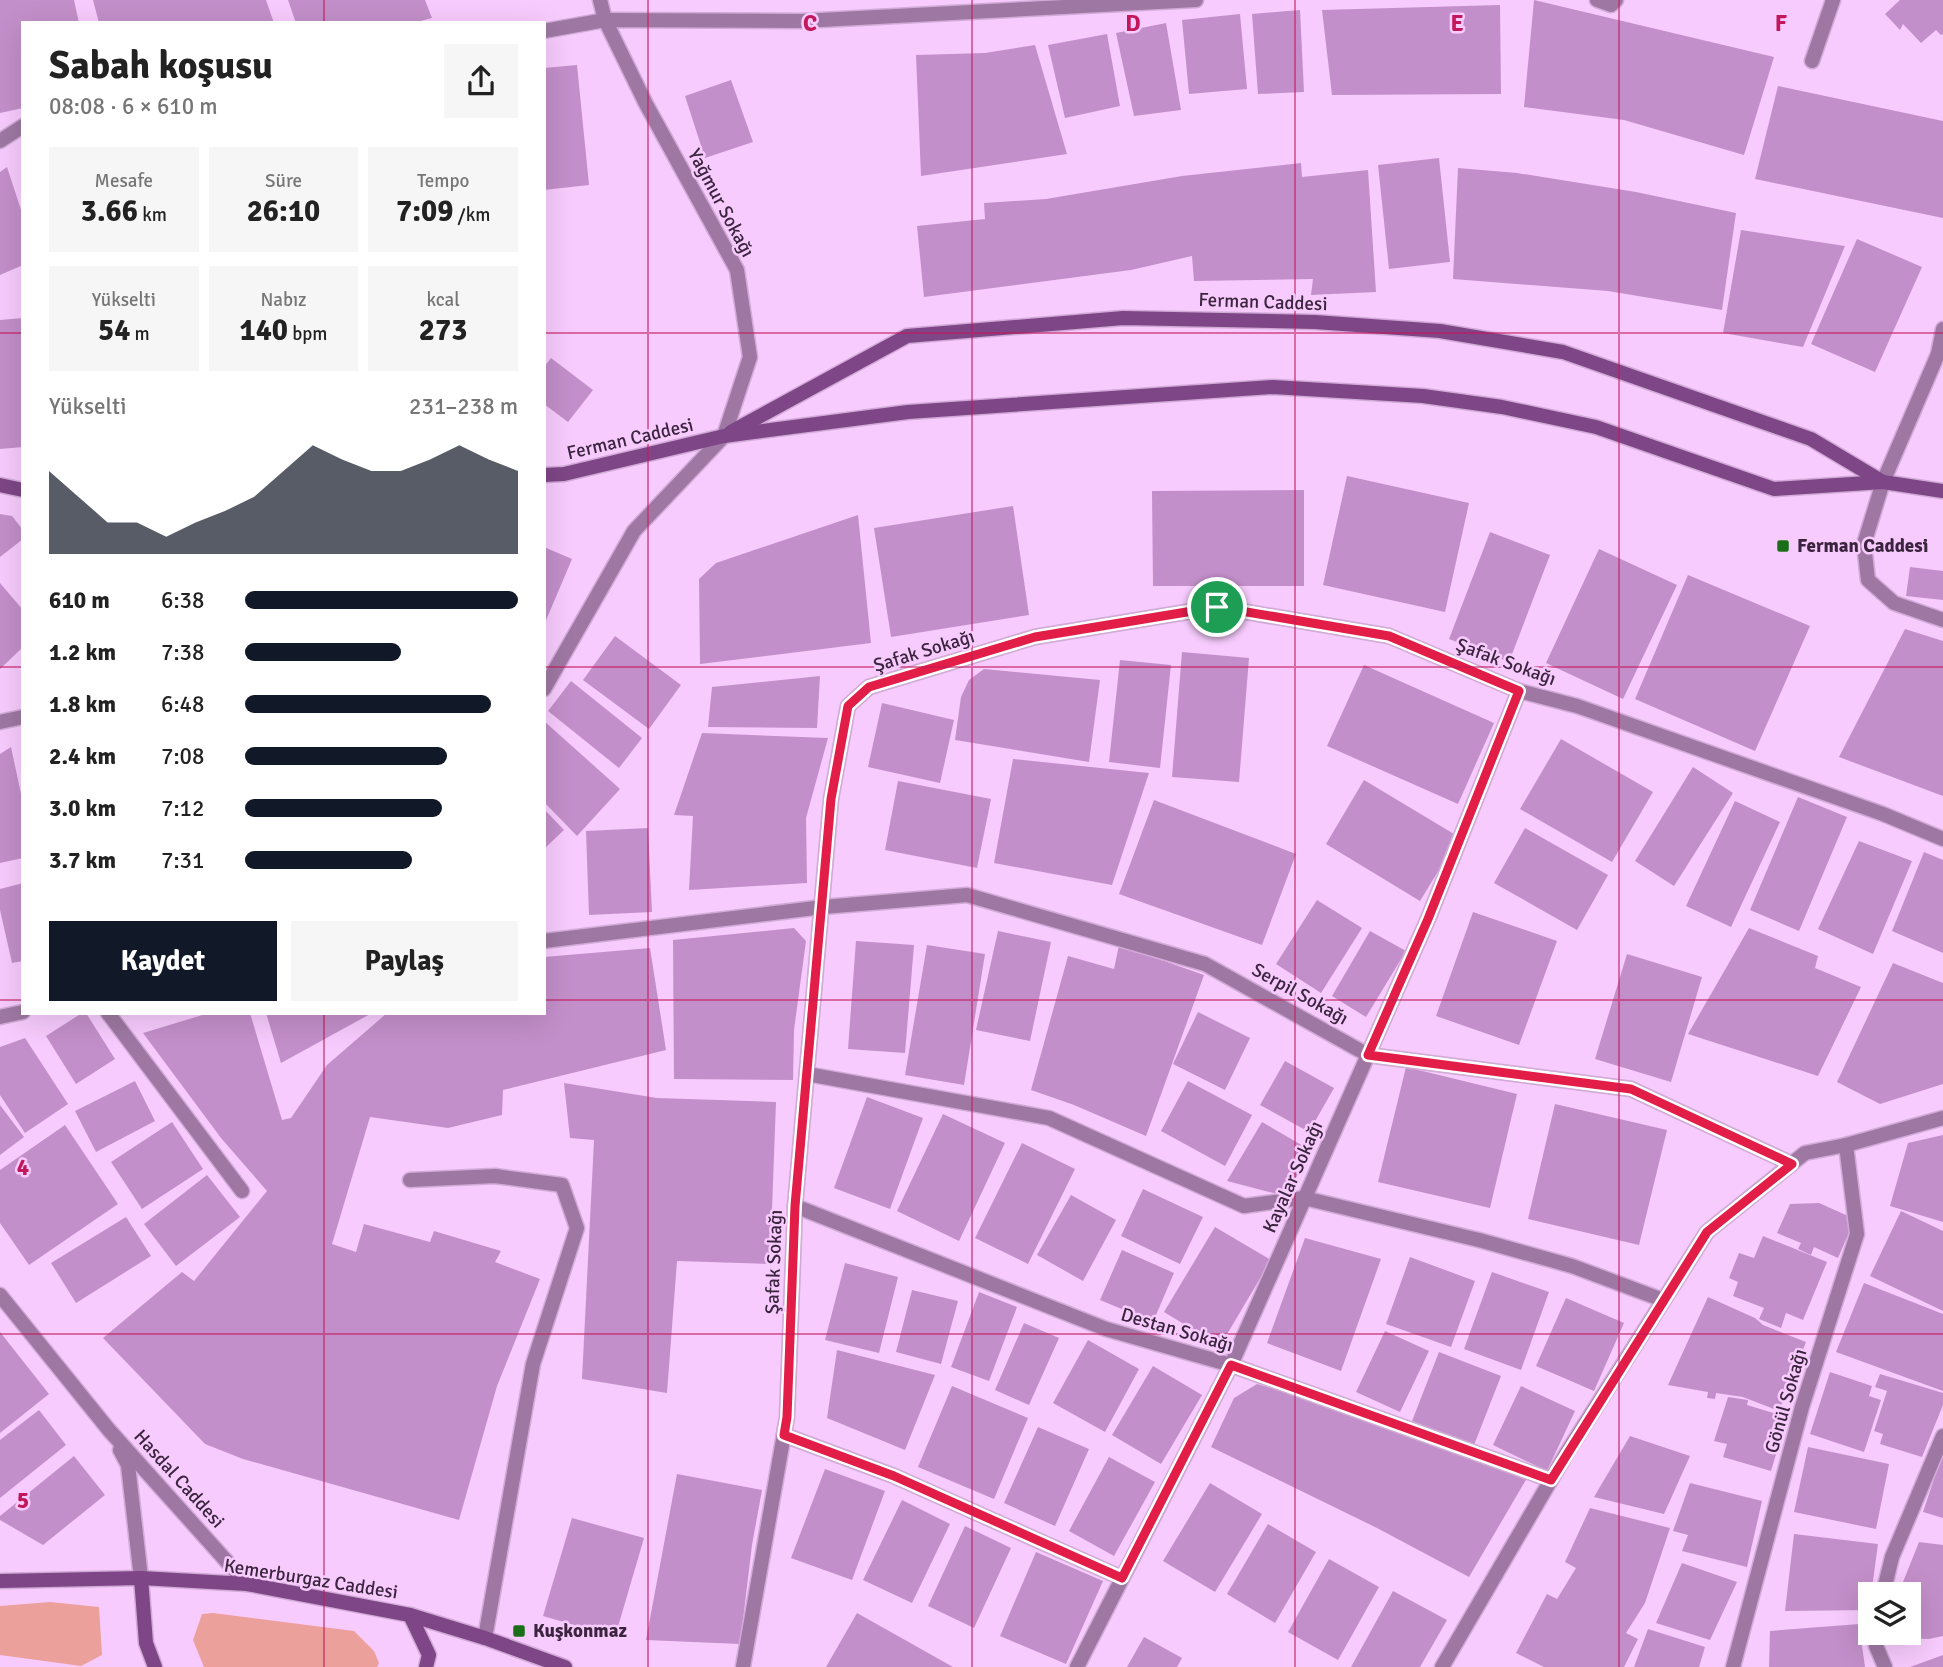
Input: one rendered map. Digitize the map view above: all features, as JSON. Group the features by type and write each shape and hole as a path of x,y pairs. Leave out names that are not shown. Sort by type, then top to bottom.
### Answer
{"street":[{"name":"Yağmur Sokağı","path":"600,0 605,20 646,104 737,270 750,357 724,436"},
{"path":"546,31 605,20 802,21 1196,0"},
{"path":"1597,0 1611,5 1616,0"},
{"path":"1812,61 1833,0"},
{"path":"0,141 21,127"},
{"name":"Ferman Caddesi","path":"724,436 907,336 1123,318 1315,322 1440,331 1563,352 1811,439 1883,482"},
{"path":"1943,330 1940,352 1883,482 1864,544 1868,580 1894,603 1943,620"},
{"name":"Ferman Caddesi","path":"546,475 564,474 724,436 908,412 1273,387 1423,396 1502,407 1596,427 1774,489 1883,482 1943,491"},
{"path":"546,685 634,531 724,436"},
{"path":"0,485 21,490"},
{"name":"Şafak Sokağı","path":"743,1667 787,1417 795,1206 831,799 848,706 869,687 1035,637 1217,607 1389,636 1519,691 1590,710 1883,814 1943,839"},
{"name":"Kayalar Sokağı","path":"1077,1667 1231,1365 1428,919 1519,691"},
{"path":"0,722 21,717"},
{"name":"Serpil Sokağı","path":"546,941 823,907 967,895 1205,964 1368,1055 1631,1089 1792,1164"},
{"path":"0,1017 21,1012"},
{"path":"110,1015 242,1191"},
{"path":"807,1074 1049,1118 1244,1206 1304,1198 1479,1240 1572,1266 1663,1300"},
{"path":"1442,1667 1551,1480 1707,1232 1805,1153 1846,1145 1943,1118"},
{"name":"Gönül Sokağı","path":"1733,1667 1802,1407 1857,1234 1846,1145"},
{"path":"410,1180 495,1176 562,1185 577,1228 533,1364 485,1639"},
{"name":"Destan Sokağı","path":"795,1206 1106,1329 1231,1365 1551,1480"},
{"name":"Hasdal Caddesi","path":"0,1295 109,1430 247,1584"},
{"name":"Hasdal Caddesi","path":"109,1430 128,1465 141,1578"},
{"path":"784,1435 894,1476 1122,1578"},
{"path":"1885,1582 1892,1557 1943,1436"},
{"path":"141,1578 146,1643 155,1667"},
{"name":"Kemerburgaz Caddesi","path":"0,1580 141,1578 247,1584 410,1615 565,1667"},
{"path":"410,1615 429,1655 426,1667"},
{"path":"1876,1645 1885,1667"}],"shaded area":[{"path":"50,1602 99,1607 102,1655 81,1666 0,1655 0,1606"},
{"path":"213,1613 354,1631 374,1651 379,1663 377,1667 204,1667 193,1640 202,1614"}],"building":[{"path":"0,0 74,0 79,21 21,21 21,108 0,113"},
{"path":"93,0 266,0 273,21 98,21"},
{"path":"288,0 425,0 432,18 421,21 295,21"},
{"path":"1534,0 1774,57 1744,155 1624,120 1524,107"},
{"path":"1900,0 1943,0 1943,34 1936,30 1921,43 1903,24 1900,30 1885,14"},
{"path":"1500,5 1501,94 1332,95 1322,10"},
{"path":"1300,10 1304,92 1258,94 1252,14"},
{"path":"1240,14 1247,89 1189,94 1182,20"},
{"path":"1166,23 1181,110 1134,116 1116,33"},
{"path":"1107,34 1120,106 1065,118 1048,45"},
{"path":"1035,45 1067,154 921,176 916,55 985,53"},
{"path":"577,65 589,185 546,190 546,68"},
{"path":"731,80 753,142 705,158 685,96"},
{"path":"1778,86 1943,121 1943,218 1755,179"},
{"path":"1439,158 1450,262 1389,269 1378,165"},
{"path":"1301,163 1302,177 1368,170 1376,292 1311,295 1313,279 1194,281 1192,256 1131,270 924,297 917,226 985,219 984,203 1046,199 1182,176"},
{"path":"7,167 21,210 21,266 0,275 0,172"},
{"path":"1458,168 1517,173 1636,192 1736,213 1722,310 1608,291 1453,279"},
{"path":"1741,230 1845,246 1803,347 1723,333"},
{"path":"1857,239 1922,267 1875,372 1811,344"},
{"path":"21,318 21,447 0,449 0,320"},
{"path":"551,358 593,390 568,422 546,406 546,364"},
{"path":"1347,476 1469,503 1445,612 1323,585"},
{"path":"1304,490 1304,586 1153,586 1152,491"},
{"path":"1013,506 1029,615 891,637 874,528"},
{"path":"0,514 12,516 21,527 21,541 0,557"},
{"path":"858,515 871,643 700,664 699,579 716,563"},
{"path":"1490,532 1550,555 1509,662 1449,639"},
{"path":"546,548 572,559 546,620"},
{"path":"1599,549 1677,585 1623,699 1546,663"},
{"path":"1910,567 1943,571 1943,600 1906,596"},
{"path":"1688,575 1810,626 1755,751 1635,699"},
{"path":"0,583 21,608 21,649 0,669"},
{"path":"1905,629 1943,641 1943,796 1839,757"},
{"path":"615,636 681,685 649,729 583,680"},
{"path":"1182,652 1249,658 1239,782 1172,777"},
{"path":"1120,660 1171,665 1160,768 1109,762"},
{"path":"1364,665 1494,723 1458,804 1327,746"},
{"path":"984,669 1100,680 1089,762 955,740 961,697 969,680"},
{"path":"820,676 817,728 708,727 712,687"},
{"path":"571,681 642,738 619,768 548,711"},
{"path":"882,703 954,720 940,783 868,767"},
{"path":"546,723 620,789 577,836 546,804"},
{"path":"702,733 828,738 806,818 807,883 689,890 693,816 674,815"},
{"path":"1561,739 1653,792 1612,862 1520,809"},
{"path":"11,747 21,794 21,858 0,863 0,754"},
{"path":"1013,759 1149,773 1112,885 994,863"},
{"path":"1693,767 1733,793 1674,886 1635,861"},
{"path":"1364,780 1459,837 1420,901 1326,844"},
{"path":"898,781 991,799 977,868 885,850"},
{"path":"1798,797 1847,817 1799,931 1750,910"},
{"path":"1154,800 1296,854 1262,945 1119,894"},
{"path":"1735,801 1780,822 1731,927 1686,906"},
{"path":"546,811 564,830 546,847"},
{"path":"648,828 652,912 589,915 586,831"},
{"path":"1525,828 1608,875 1577,930 1494,883"},
{"path":"1859,841 1912,861 1873,954 1818,929"},
{"path":"1924,852 1943,860 1943,953 1892,931"},
{"path":"21,884 21,961 12,963 0,910 0,889"},
{"path":"1317,900 1362,928 1321,993 1276,964"},
{"path":"1473,912 1557,941 1519,1045 1436,1016"},
{"path":"794,928 806,941 794,1030 793,1080 674,1079 673,940"},
{"path":"1749,928 1818,956 1815,968 1861,987 1818,1076 1688,1034"},
{"path":"998,931 1051,942 1030,1041 976,1030"},
{"path":"1370,931 1406,951 1366,1017 1332,996"},
{"path":"856,941 914,945 905,1053 848,1049"},
{"path":"927,945 985,954 964,1085 905,1075"},
{"path":"1119,945 1204,975 1146,1136 1031,1090 1068,956 1114,969"},
{"path":"650,948 666,1050 503,1090 502,1115 448,1128 370,1117 332,1244 356,1252 364,1224 430,1242 434,1231 501,1251 495,1262 540,1279 497,1386 459,1520 243,1459 205,1444 103,1338 182,1272 194,1281 267,1191 221,1138 143,1033 202,1015 251,1015 282,1120 291,1118 327,1065 385,1015 546,1015 546,957"},
{"path":"1627,954 1702,977 1671,1082 1595,1059"},
{"path":"1893,963 1943,983 1943,1084 1880,1104 1837,1082"},
{"path":"1198,1012 1250,1038 1225,1090 1173,1064"},
{"path":"79,1015 87,1015 115,1059 76,1084 46,1036"},
{"path":"267,1015 368,1015 281,1063"},
{"path":"25,1038 68,1104 25,1133 0,1095 0,1047"},
{"path":"1285,1061 1334,1088 1309,1132 1260,1105"},
{"path":"1406,1067 1517,1094 1490,1208 1378,1182"},
{"path":"135,1081 155,1121 96,1152 75,1111"},
{"path":"1188,1081 1252,1115 1225,1166 1161,1131"},
{"path":"564,1083 657,1098 776,1102 770,1264 677,1261 667,1393 582,1379 594,1140 570,1138"},
{"path":"867,1097 923,1118 890,1209 834,1188"},
{"path":"1555,1104 1667,1130 1639,1245 1528,1219"},
{"path":"0,1105 24,1137 0,1155"},
{"path":"943,1114 1005,1143 959,1241 897,1211"},
{"path":"172,1122 203,1169 142,1209 111,1162"},
{"path":"1262,1122 1312,1151 1285,1196 1227,1181"},
{"path":"65,1125 118,1204 29,1265 0,1223 0,1170"},
{"path":"1943,1135 1943,1222 1890,1206 1908,1143"},
{"path":"1022,1143 1075,1169 1028,1264 975,1238"},
{"path":"207,1175 240,1217 176,1266 144,1224"},
{"path":"1143,1189 1203,1217 1180,1264 1121,1236"},
{"path":"1071,1195 1116,1220 1083,1281 1037,1255"},
{"path":"1819,1203 1855,1219 1838,1258 1814,1247 1811,1255 1798,1249 1801,1243 1777,1233 1790,1204"},
{"path":"1901,1211 1943,1231 1943,1311 1870,1276"},
{"path":"126,1217 151,1256 76,1303 51,1263"},
{"path":"1215,1227 1271,1260 1220,1346 1164,1312"},
{"path":"1763,1236 1827,1262 1803,1320 1786,1313 1781,1328 1759,1319 1764,1308 1733,1296 1738,1282 1729,1278 1739,1253 1754,1258"},
{"path":"1305,1238 1381,1259 1341,1371 1267,1343"},
{"path":"1122,1250 1174,1273 1153,1322 1100,1300"},
{"path":"1410,1257 1475,1281 1451,1347 1386,1324"},
{"path":"845,1263 898,1277 879,1353 825,1340"},
{"path":"1492,1272 1549,1292 1521,1370 1464,1349"},
{"path":"1864,1283 1943,1314 1943,1391 1836,1352"},
{"path":"912,1290 958,1301 941,1364 896,1352"},
{"path":"979,1292 1017,1307 989,1381 951,1367"},
{"path":"1708,1297 1755,1318 1763,1325 1806,1342 1779,1411 1743,1397 1716,1393 1715,1399 1707,1398 1708,1392 1668,1385"},
{"path":"1566,1298 1624,1323 1594,1391 1536,1366"},
{"path":"1024,1323 1059,1338 1029,1405 995,1390"},
{"path":"1385,1331 1429,1351 1400,1412 1356,1392"},
{"path":"0,1332 49,1394 0,1433"},
{"path":"1088,1340 1139,1369 1105,1432 1053,1403"},
{"path":"837,1350 935,1375 905,1450 827,1418"},
{"path":"1439,1352 1501,1376 1474,1445 1412,1421"},
{"path":"1153,1366 1202,1395 1161,1464 1112,1435"},
{"path":"1830,1372 1872,1386 1869,1396 1881,1400 1864,1452 1810,1434"},
{"path":"1880,1374 1943,1393 1943,1405 1922,1457 1880,1444 1883,1434 1874,1431 1887,1391 1875,1387"},
{"path":"1257,1384 1326,1403 1527,1478 1469,1577 1377,1528 1211,1447 1234,1398"},
{"path":"952,1386 1028,1418 994,1499 918,1467"},
{"path":"1521,1386 1575,1411 1547,1471 1493,1445"},
{"path":"1728,1397 1748,1400 1747,1405 1787,1417 1771,1471 1723,1457 1727,1444 1714,1441"},
{"path":"39,1410 66,1445 0,1498 0,1440"},
{"path":"1038,1427 1089,1449 1055,1526 1004,1503"},
{"path":"1630,1436 1690,1456 1664,1514 1594,1497"},
{"path":"1808,1447 1889,1464 1876,1529 1794,1512"},
{"path":"1943,1452 1943,1518 1923,1512"},
{"path":"74,1456 105,1495 43,1545 0,1520 0,1516"},
{"path":"1109,1457 1155,1482 1114,1556 1069,1531"},
{"path":"825,1469 885,1491 852,1580 791,1558"},
{"path":"677,1474 762,1490 752,1545 740,1644 646,1640"},
{"path":"1210,1483 1262,1514 1215,1592 1163,1561"},
{"path":"1690,1483 1762,1501 1747,1567 1682,1551 1688,1535 1673,1531"},
{"path":"902,1500 950,1524 912,1603 863,1580"},
{"path":"1590,1508 1670,1528 1645,1603 1626,1633 1638,1639 1624,1667 1544,1667 1516,1653 1547,1594 1557,1599 1576,1568 1565,1562"},
{"path":"572,1518 644,1538 615,1637 543,1616"},
{"path":"1268,1524 1316,1552 1275,1623 1227,1594"},
{"path":"965,1526 1011,1548 974,1628 928,1606"},
{"path":"1794,1534 1878,1544 1873,1582 1858,1582 1858,1610 1785,1611"},
{"path":"1919,1542 1943,1545 1943,1636 1921,1639 1921,1582 1903,1582"},
{"path":"1036,1552 1103,1581 1066,1664 1000,1636"},
{"path":"1329,1559 1379,1587 1338,1660 1288,1632"},
{"path":"1682,1563 1737,1582 1710,1640 1656,1623"},
{"path":"1393,1591 1447,1620 1420,1667 1351,1667"},
{"path":"857,1613 953,1667 826,1667"},
{"path":"1858,1624 1858,1645 1862,1645 1865,1667 1769,1667 1770,1631"},
{"path":"1648,1629 1705,1647 1699,1667 1634,1667"},
{"path":"1144,1637 1182,1658 1177,1667 1127,1667"},
{"path":"1943,1655 1943,1667 1910,1667"}],"place":[{"name":"Ferman Caddesi","path":"1783,546"},
{"name":"Kuşkonmaz","path":"519,1631"}],"route":[{"path":"1217,607 1389,636 1519,691 1428,919 1368,1055 1631,1089 1792,1164 1707,1232 1551,1480 1231,1365 1122,1578 894,1476 784,1435 787,1417 795,1206 831,799 848,706 869,687 1035,637 1217,607"}]}
